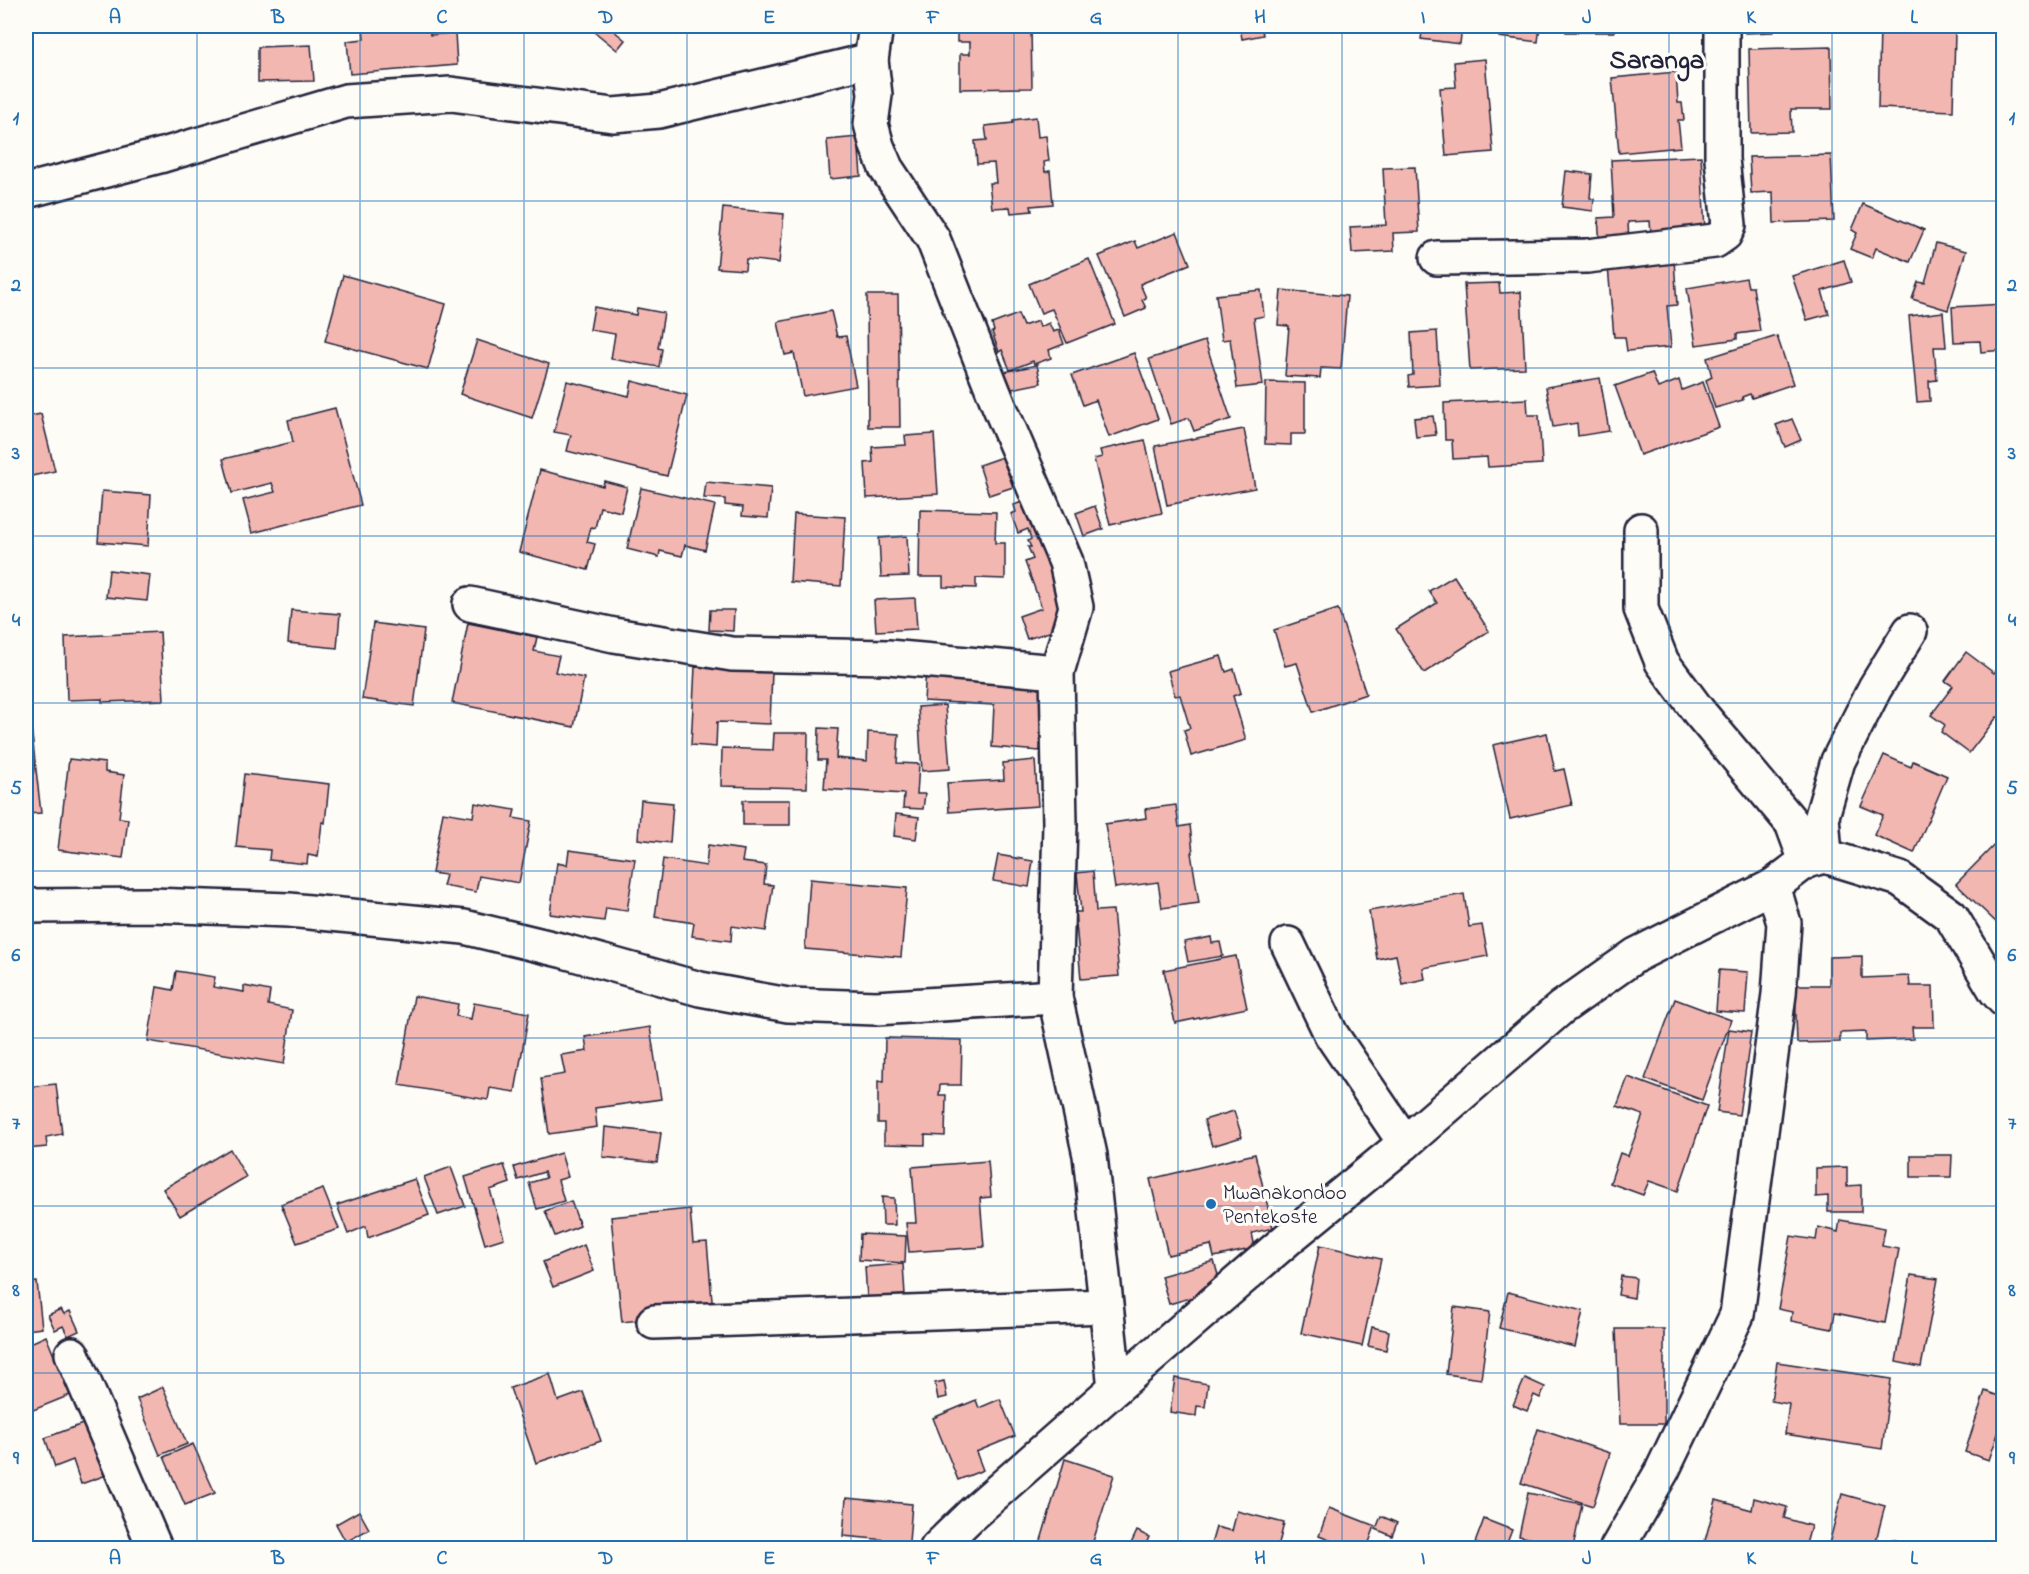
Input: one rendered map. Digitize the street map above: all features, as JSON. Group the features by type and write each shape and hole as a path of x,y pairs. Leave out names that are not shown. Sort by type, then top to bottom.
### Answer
{"street":[{"path":"876,26 871,60 874,95 872,124 877,146 886,168 933,239 998,403 1066,562 1076,607 1057,672 1060,824 1055,997 1090,1155 1114,1388"},
{"path":"1437,258 1587,256 1715,241 1725,234 1729,225 1722,159 1722,26"},
{"path":"26,191 163,155 346,100 451,94 613,115 659,111 871,60"},
{"path":"1641,530 1641,609 1662,662 1699,712 1792,823 1816,859 1900,879 1951,916 1996,991 2004,1000"},
{"path":"470,604 614,635 732,654 888,657 1057,672"},
{"path":"937,1548 973,1513 1114,1388 1290,1237 1406,1143 1561,1008 1636,955 1773,886 1816,859 1822,816 1838,760 1875,688 1910,631"},
{"path":"1617,1548 1662,1471 1737,1315 1779,994 1784,923 1773,886"},
{"path":"26,906 151,905 278,910 464,927 564,951 700,989 788,1005 876,1008 1055,997"},
{"path":"1288,944 1331,1034 1406,1143"},
{"path":"654,1322 1105,1306"},
{"path":"72,1354 155,1548"}],"building":[{"path":"363,26 429,26 430,35 455,33 457,65 350,74 347,41 364,39"},
{"path":"608,26 625,40 617,50 590,28"},
{"path":"957,26 1031,26 1032,88 960,89 960,54 970,54 970,42 957,42"},
{"path":"1240,26 1261,26 1263,35 1242,39"},
{"path":"1423,26 1462,26 1460,44 1421,39"},
{"path":"1501,26 1540,26 1538,42 1499,37"},
{"path":"1567,26 1614,26 1614,32 1566,32"},
{"path":"1745,26 1773,26 1773,32 1745,33"},
{"path":"1880,28 1955,32 1953,111 1878,108"},
{"path":"311,45 314,81 258,82 258,47"},
{"path":"1831,47 1832,109 1791,109 1792,132 1751,133 1749,49"},
{"path":"1485,59 1493,152 1446,156 1440,88 1456,87 1454,62"},
{"path":"1676,72 1678,103 1682,103 1684,120 1678,120 1681,147 1619,153 1612,78"},
{"path":"1036,117 1038,137 1046,136 1049,161 1044,162 1045,172 1050,171 1053,204 1031,206 1032,211 1011,213 1010,207 992,208 989,183 996,183 994,163 977,164 975,141 987,140 985,126 1013,123 1013,120"},
{"path":"858,137 861,176 830,179 827,140"},
{"path":"1831,155 1834,221 1774,223 1773,192 1751,193 1749,157"},
{"path":"1701,156 1705,231 1651,234 1650,221 1628,222 1629,243 1600,244 1598,218 1614,217 1611,160"},
{"path":"1415,167 1419,232 1393,233 1394,251 1352,253 1350,227 1386,225 1383,168"},
{"path":"1566,171 1592,174 1590,198 1594,199 1593,211 1562,207"},
{"path":"1863,204 1924,230 1910,262 1876,248 1872,258 1850,249 1857,233 1852,230"},
{"path":"723,208 784,214 779,263 746,259 745,270 717,268"},
{"path":"1177,232 1190,264 1140,284 1146,298 1142,300 1146,308 1125,317 1099,256 1135,241 1138,248"},
{"path":"1936,243 1966,251 1948,310 1912,299 1918,282 1925,283"},
{"path":"1089,259 1115,324 1067,343 1052,309 1041,313 1029,284"},
{"path":"1674,260 1677,305 1667,306 1671,347 1627,351 1625,337 1614,337 1608,266"},
{"path":"1844,260 1851,282 1822,291 1829,314 1807,320 1792,276"},
{"path":"343,275 446,304 428,369 325,341"},
{"path":"1746,278 1748,287 1753,287 1760,331 1737,334 1737,339 1696,345 1687,288"},
{"path":"1499,283 1500,293 1521,292 1525,368 1470,370 1464,284"},
{"path":"1261,290 1264,316 1254,318 1263,385 1237,388 1230,339 1222,340 1216,295"},
{"path":"1281,290 1347,296 1341,369 1321,368 1320,378 1285,376 1289,326 1278,325"},
{"path":"867,295 898,295 900,427 868,427"},
{"path":"2004,304 2004,350 1981,352 1980,341 1954,342 1952,307"},
{"path":"594,307 636,315 637,308 664,313 658,348 662,349 659,367 611,359 615,334 590,330"},
{"path":"831,311 837,337 846,336 856,386 803,396 794,353 785,355 778,322"},
{"path":"1943,312 1946,347 1934,347 1937,380 1929,381 1930,401 1917,402 1909,316"},
{"path":"1018,314 1023,326 1038,321 1040,327 1049,323 1053,332 1059,330 1064,344 1049,350 1051,358 1034,364 1033,361 1010,370 1002,350 999,352 992,332 994,331 992,324"},
{"path":"1437,331 1440,385 1409,387 1408,376 1413,375 1411,333"},
{"path":"1777,336 1793,384 1752,398 1750,394 1742,397 1743,400 1715,408 1706,380 1712,377 1707,358"},
{"path":"477,340 549,364 532,418 460,394"},
{"path":"1205,341 1231,419 1194,431 1189,418 1171,424 1149,359"},
{"path":"1134,353 1158,419 1109,437 1096,400 1083,405 1072,375"},
{"path":"1037,365 1041,383 1007,390 1004,372"},
{"path":"1652,373 1658,388 1679,380 1682,390 1703,382 1719,427 1640,455 1615,386"},
{"path":"1600,378 1609,431 1578,436 1577,423 1553,427 1546,387"},
{"path":"567,381 629,396 632,381 687,395 667,476 567,451 571,435 554,432"},
{"path":"1266,382 1305,383 1305,434 1291,434 1291,445 1265,444"},
{"path":"1527,399 1528,415 1539,415 1542,464 1488,467 1487,457 1453,459 1452,440 1445,440 1444,403"},
{"path":"335,408 361,505 252,533 243,500 275,492 272,483 232,493 223,459 293,442 288,420"},
{"path":"41,414 55,471 27,477 26,417"},
{"path":"1433,416 1436,435 1416,437 1414,418"},
{"path":"1792,419 1801,440 1785,447 1776,425"},
{"path":"1244,429 1255,488 1167,505 1155,446"},
{"path":"934,434 938,494 867,498 865,463 873,462 872,447 906,445 905,436"},
{"path":"1145,440 1162,513 1110,525 1094,459 1102,457 1100,450"},
{"path":"1002,457 1013,487 989,495 979,465"},
{"path":"540,470 603,486 604,481 627,487 621,512 600,507 595,528 591,527 587,542 595,544 588,570 519,552"},
{"path":"706,482 771,488 768,518 742,516 743,507 725,505 725,499 704,498"},
{"path":"641,488 715,505 705,550 685,545 682,556 660,551 659,557 627,549"},
{"path":"102,491 151,495 148,546 98,542"},
{"path":"1032,498 1073,610 1065,627 1027,639 1019,616 1042,608 1025,562 1033,559 1028,547 1031,547 1028,541 1031,539 1028,529 1018,533 1011,514 1016,512 1014,505"},
{"path":"1095,506 1103,529 1084,536 1076,513"},
{"path":"920,510 996,512 995,543 1005,543 1005,579 976,578 976,588 943,587 943,577 919,577"},
{"path":"794,514 845,517 841,586 790,582"},
{"path":"907,536 909,576 881,577 879,538"},
{"path":"109,570 150,575 147,601 106,597"},
{"path":"1454,576 1489,631 1424,673 1396,629 1437,603 1429,591"},
{"path":"915,598 917,629 876,631 874,600"},
{"path":"1338,609 1366,694 1313,712 1297,663 1285,666 1274,630"},
{"path":"291,610 340,614 337,648 288,643"},
{"path":"710,610 734,610 733,631 709,630"},
{"path":"373,623 424,630 414,706 362,699"},
{"path":"468,623 537,637 534,651 559,656 555,672 584,678 574,727 452,703"},
{"path":"160,632 164,700 102,702 102,699 67,700 65,637"},
{"path":"1966,652 1994,673 1998,668 2004,673 2004,720 1997,717 1969,753 1941,732 1945,725 1931,715 1953,686 1945,681"},
{"path":"1221,656 1226,672 1234,669 1241,693 1233,696 1246,740 1191,756 1184,730 1190,728 1180,695 1175,696 1168,671"},
{"path":"695,667 772,671 770,724 717,722 716,747 691,745"},
{"path":"926,668 1044,676 1040,751 992,747 994,705 924,701"},
{"path":"945,705 950,769 922,771 918,707"},
{"path":"26,709 29,709 41,813 26,814"},
{"path":"819,728 838,729 836,758 867,761 868,732 899,734 897,763 919,764 917,794 925,794 923,809 903,808 904,794 824,789 826,760 818,760"},
{"path":"774,733 808,733 807,788 721,786 722,748 773,750"},
{"path":"1547,733 1555,771 1564,769 1572,805 1510,819 1493,745"},
{"path":"1884,755 1911,767 1913,761 1947,776 1914,853 1874,835 1883,815 1861,806"},
{"path":"69,759 105,763 105,772 124,775 119,818 128,819 123,858 58,850"},
{"path":"1035,760 1038,806 949,812 947,783 1004,780 1003,763"},
{"path":"244,774 329,784 325,823 322,822 318,857 308,855 307,864 269,860 270,850 236,847"},
{"path":"641,800 673,803 670,843 638,839"},
{"path":"743,800 790,800 790,825 743,825"},
{"path":"475,803 515,810 513,818 531,821 519,883 479,876 476,892 443,886 446,875 432,873 443,812 473,817"},
{"path":"1176,805 1179,827 1190,825 1193,853 1191,853 1199,903 1162,908 1158,882 1115,888 1105,824 1146,818 1145,809"},
{"path":"896,814 919,817 916,839 894,836"},
{"path":"2004,835 2004,920 1999,925 1956,884"},
{"path":"708,845 744,850 742,862 766,865 764,884 773,885 766,931 732,926 731,941 692,936 694,923 655,917 663,859 706,866"},
{"path":"569,850 635,859 627,911 606,908 604,921 550,914 557,863 567,865"},
{"path":"998,855 1033,861 1029,887 993,881"},
{"path":"1093,871 1096,911 1113,910 1119,976 1081,979 1075,912 1081,912 1077,873"},
{"path":"810,879 907,888 901,957 805,949"},
{"path":"1464,894 1469,927 1482,925 1488,956 1423,968 1425,979 1402,984 1396,955 1377,959 1369,911"},
{"path":"1211,937 1212,943 1220,942 1223,956 1188,962 1184,942"},
{"path":"1236,956 1247,1008 1175,1023 1164,970"},
{"path":"1862,956 1862,978 1909,976 1910,986 1933,986 1934,1027 1912,1027 1913,1039 1866,1041 1866,1032 1840,1033 1840,1042 1797,1043 1795,985 1829,985 1829,957"},
{"path":"1719,970 1748,972 1745,1013 1716,1011"},
{"path":"176,971 215,977 213,987 244,992 244,986 270,991 268,1005 292,1010 284,1064 148,1041 157,987 173,990"},
{"path":"414,996 458,1004 456,1016 471,1019 474,1003 529,1013 515,1092 490,1088 488,1100 399,1085"},
{"path":"1675,999 1731,1020 1702,1100 1645,1079"},
{"path":"650,1027 661,1099 595,1108 597,1127 549,1134 541,1078 565,1074 561,1055 587,1051 585,1037"},
{"path":"1729,1029 1751,1032 1739,1115 1717,1112"},
{"path":"885,1038 962,1040 961,1085 940,1085 939,1095 946,1095 945,1136 925,1135 925,1145 884,1144 884,1123 878,1123 878,1081 884,1082"},
{"path":"1628,1077 1707,1106 1678,1191 1649,1181 1643,1195 1610,1183 1620,1153 1628,1156 1643,1115 1617,1106"},
{"path":"56,1084 62,1134 46,1137 47,1147 26,1149 26,1087"},
{"path":"1234,1111 1242,1137 1212,1146 1204,1120"},
{"path":"605,1127 661,1133 657,1163 603,1157"},
{"path":"230,1149 246,1177 180,1216 163,1189"},
{"path":"561,1153 568,1177 558,1180 564,1201 537,1209 529,1183 546,1178 544,1172 518,1180 514,1167"},
{"name":"Mwanakondoo Pentekoste","path":"1255,1154 1273,1228 1252,1233 1255,1248 1214,1257 1211,1245 1168,1255 1150,1179"},
{"path":"1911,1155 1952,1155 1951,1177 1911,1177"},
{"path":"988,1161 991,1197 980,1198 984,1247 909,1252 906,1223 916,1223 912,1167"},
{"path":"504,1165 510,1183 490,1190 504,1238 485,1244 465,1177"},
{"path":"451,1167 465,1206 438,1215 424,1177"},
{"path":"1847,1167 1847,1186 1861,1185 1861,1212 1828,1212 1828,1196 1816,1197 1816,1168"},
{"path":"415,1179 429,1215 368,1238 366,1226 348,1234 337,1205"},
{"path":"323,1189 339,1229 297,1243 281,1204"},
{"path":"882,1197 894,1198 895,1225 883,1225"},
{"path":"571,1201 580,1226 555,1236 545,1211"},
{"path":"690,1209 693,1243 707,1242 713,1312 622,1322 611,1217"},
{"path":"1840,1220 1885,1228 1882,1246 1899,1249 1885,1323 1835,1313 1832,1329 1791,1321 1792,1312 1778,1309 1791,1236 1816,1240 1818,1227 1838,1232"},
{"path":"860,1234 906,1236 905,1263 859,1260"},
{"path":"584,1245 594,1271 553,1287 543,1262"},
{"path":"1320,1245 1381,1259 1362,1346 1301,1333"},
{"path":"1214,1261 1222,1289 1169,1304 1161,1276"},
{"path":"903,1264 905,1295 867,1298 865,1267"},
{"path":"1911,1275 1938,1279 1921,1367 1896,1362"},
{"path":"1621,1276 1636,1278 1634,1298 1618,1295"},
{"path":"37,1282 42,1328 26,1330 26,1283"},
{"path":"1508,1292 1583,1311 1575,1347 1499,1328"},
{"path":"1454,1307 1490,1312 1481,1379 1446,1374"},
{"path":"61,1309 64,1314 70,1311 79,1331 68,1336 63,1326 55,1330 48,1315"},
{"path":"1372,1327 1389,1331 1386,1350 1368,1346"},
{"path":"1616,1329 1664,1329 1664,1424 1620,1424"},
{"path":"46,1336 70,1395 26,1413 26,1345"},
{"path":"1777,1362 1891,1379 1882,1449 1785,1434 1789,1404 1771,1401"},
{"path":"550,1374 558,1401 583,1392 601,1441 536,1463 510,1388"},
{"path":"1175,1378 1208,1384 1205,1407 1197,1406 1196,1416 1170,1412"},
{"path":"1525,1378 1545,1387 1540,1398 1534,1395 1527,1411 1513,1405"},
{"path":"944,1381 947,1397 938,1399 935,1383"},
{"path":"163,1387 187,1444 160,1455 137,1399"},
{"path":"1985,1391 2004,1398 2004,1416 1989,1460 1965,1452"},
{"path":"1000,1399 1015,1436 976,1452 983,1470 958,1480 933,1418 976,1400 979,1408"},
{"path":"96,1419 115,1472 81,1484 73,1460 55,1467 45,1438"},
{"path":"1538,1429 1610,1453 1593,1506 1521,1483"},
{"path":"193,1444 215,1493 185,1505 164,1457"},
{"path":"1065,1459 1114,1475 1091,1548 1039,1547"},
{"path":"1528,1493 1582,1504 1573,1548 1519,1536"},
{"path":"1842,1494 1885,1506 1874,1548 1846,1548 1829,1544"},
{"path":"846,1498 912,1504 909,1542 843,1536"},
{"path":"1754,1498 1787,1507 1784,1518 1811,1526 1805,1548 1703,1548 1716,1500 1752,1510"},
{"path":"1329,1508 1375,1526 1367,1548 1331,1548 1332,1541 1319,1536"},
{"path":"359,1511 369,1529 346,1542 336,1524"},
{"path":"1237,1511 1284,1523 1278,1548 1210,1548 1216,1527 1232,1531"},
{"path":"1381,1516 1397,1523 1392,1536 1376,1529"},
{"path":"1484,1519 1512,1530 1505,1548 1489,1548 1475,1543"},
{"path":"1137,1531 1149,1537 1144,1548 1129,1548"},
{"path":"1892,1539 1922,1548 1888,1548"}],"place":[{"name":"Mwanakondoo Pentekoste","path":"1211,1204"}],"district":[{"name":"Saranga","path":"1657,59"}]}
